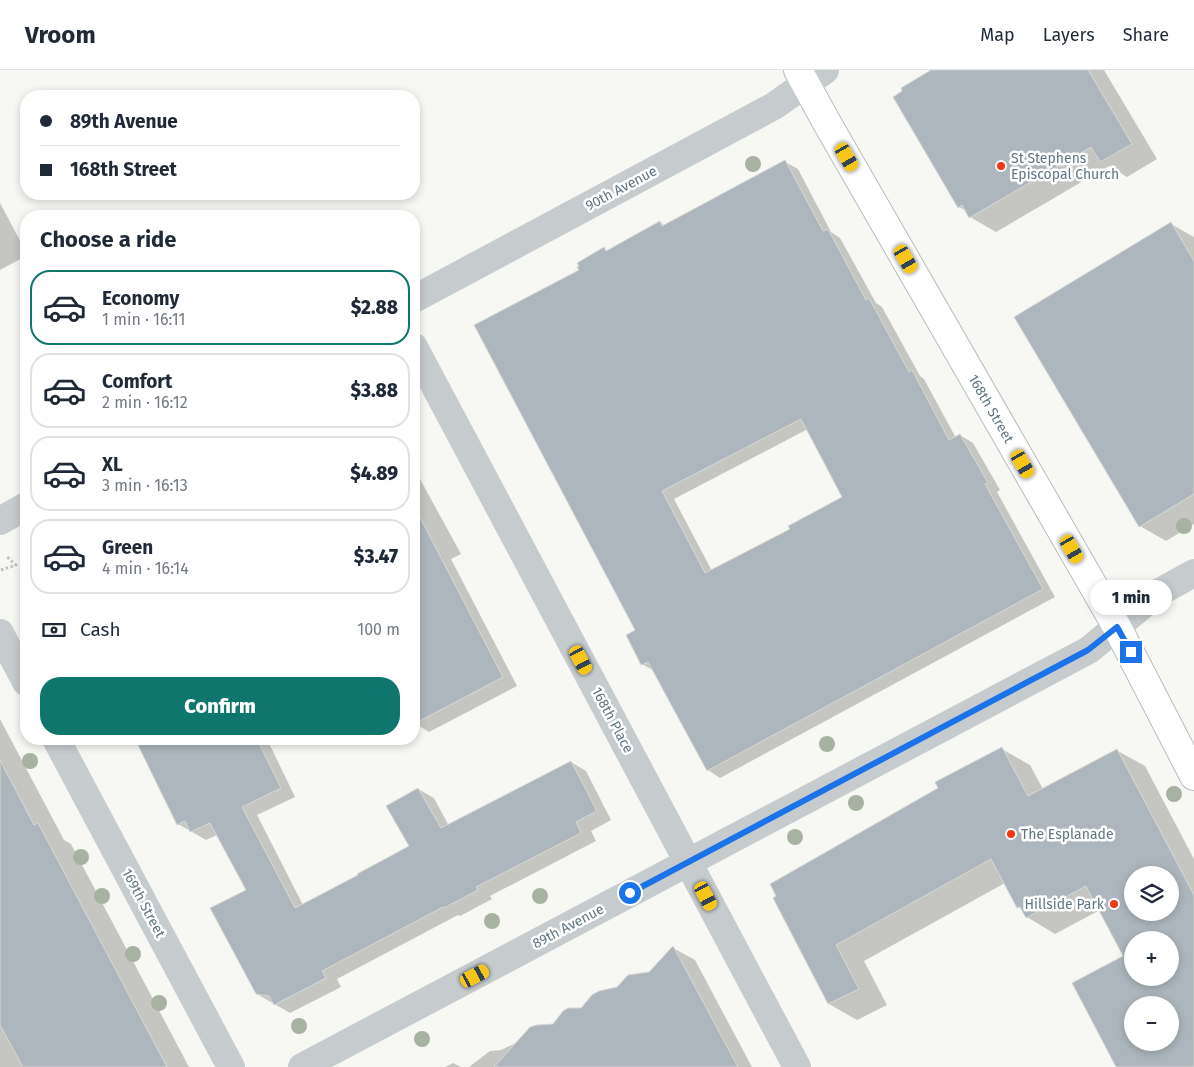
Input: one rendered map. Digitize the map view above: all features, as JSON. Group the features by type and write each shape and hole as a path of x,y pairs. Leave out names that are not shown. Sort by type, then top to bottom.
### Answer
{"main road":[{"name":"168th Street","path":"810,75 1117,627 1194,776"}],"street":[{"name":"90th Avenue","path":"420,296 774,106 810,75"},
{"name":"168th Place","path":"420,357 797,1067"},
{"path":"0,520 20,509"},
{"name":"89th Avenue","path":"302,1067 1088,650 1156,594 1194,572"},
{"path":"0,633 20,671"},
{"name":"169th Street","path":"59,745 231,1067"}],"path":[{"path":"1,570 16,565 5,555"}],"building":[{"path":"931,70 1088,70 1132,144 1100,162 1091,147 969,218 962,205 958,208 893,97 902,91 901,88"},
{"path":"785,160 823,231 828,229 866,300 869,298 909,372 912,370 949,440 960,434 988,483 985,484 1043,589 707,771 648,662 641,665 626,635 635,630 474,325 579,270 577,263 604,247 606,251 660,221 662,226","holes":["801,419 842,497 788,526 790,529 705,573 662,491"]},
{"path":"1171,222 1194,261 1194,494 1139,527 1014,317"},
{"path":"420,518 503,677 420,721"},
{"path":"138,745 260,745 281,788 242,807 295,908 409,846 386,806 418,788 441,828 571,761 597,811 576,822 581,833 476,887 478,890 322,971 326,978 274,1005 269,996 256,994 210,908 246,890 210,823 190,832 185,821 177,825"},
{"path":"1002,747 1028,796 1117,749 1179,866 1124,866 1124,921 1179,921 1179,867 1194,895 1194,1067 1116,1067 1072,983 1123,956 1086,886 1026,918 1020,907 1017,908 991,859 836,945 859,989 828,1004 773,898 776,896 770,884 938,788 935,782"},
{"path":"0,760 34,825 38,823 167,1067 23,1067 0,1025"},
{"path":"673,946 738,1067 494,1067 530,1027 553,1024 563,1011 568,1008 581,1008 592,995 599,991 617,987 628,975 649,972"}],"place":[{"name":"St Stephens Episcopal Church","path":"1001,166"},
{"name":"The Esplanade","path":"1011,834"},
{"name":"Hillside Park","path":"1114,904"}],"route":[{"path":"630,893 1088,650 1117,627 1131,652"}]}
